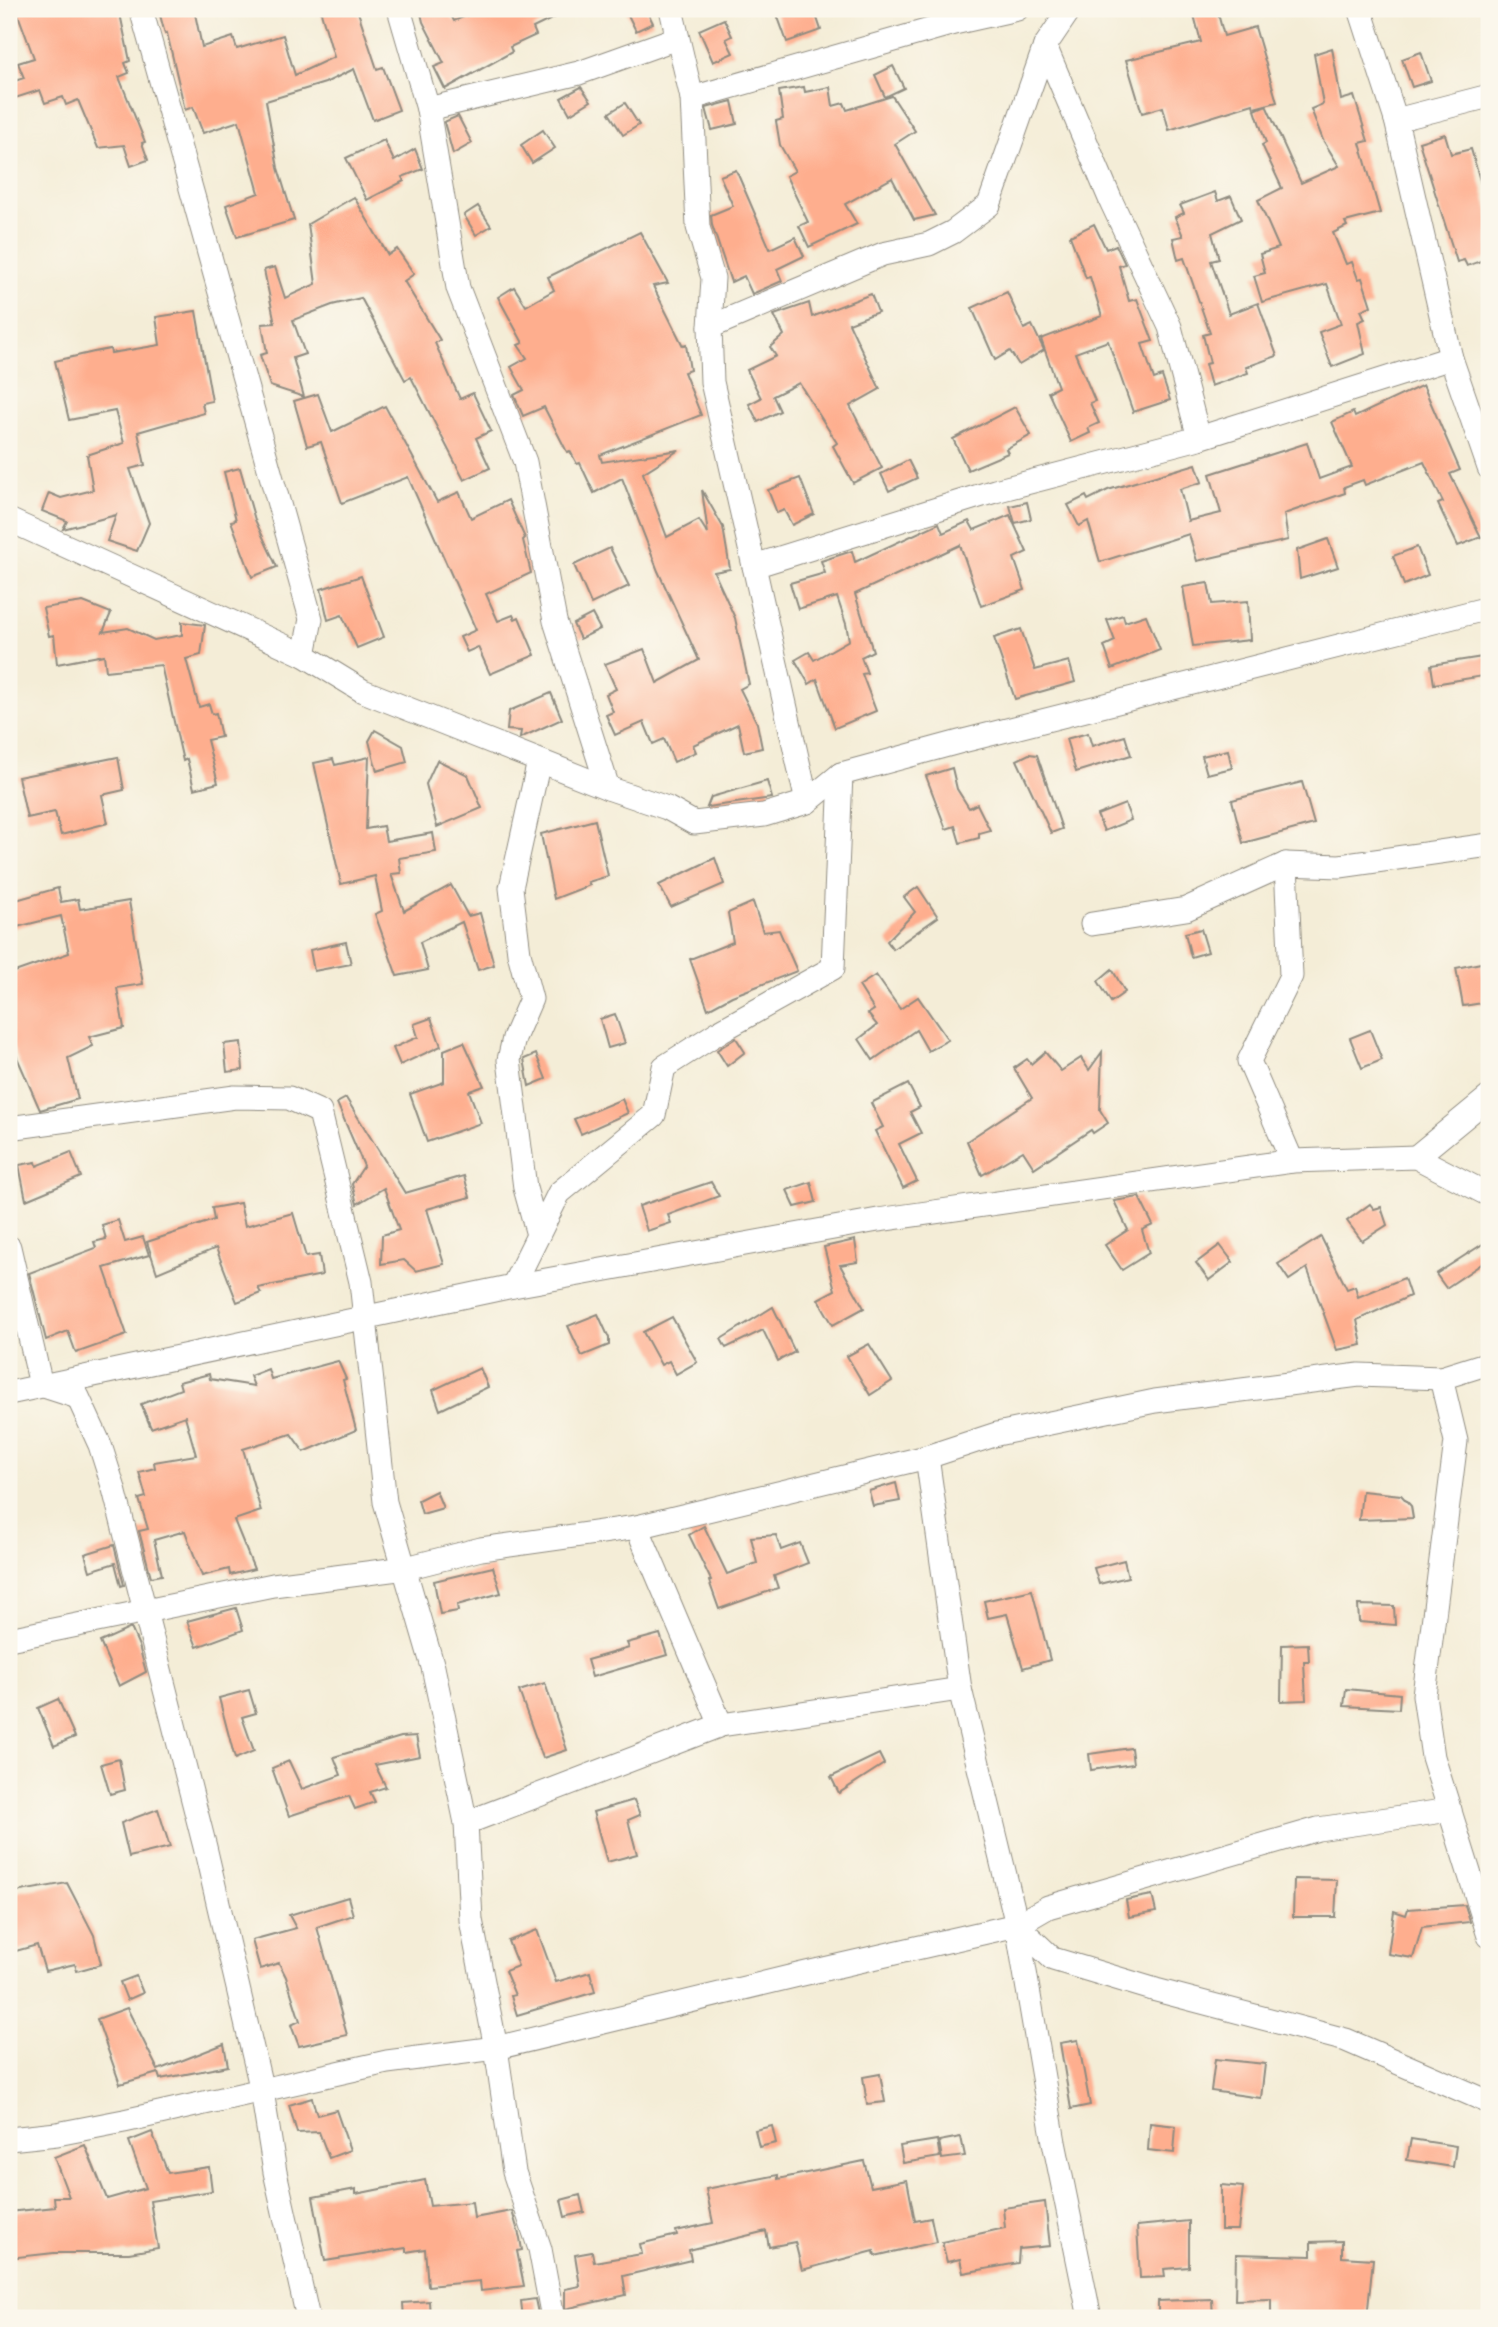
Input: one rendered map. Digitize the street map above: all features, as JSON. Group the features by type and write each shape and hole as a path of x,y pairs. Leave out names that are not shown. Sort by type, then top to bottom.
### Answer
{"street":[{"path":"141,9 311,619 304,655"},
{"path":"399,9 428,109 458,288 525,462 555,621 608,788"},
{"path":"671,9 692,98 698,227 713,278 710,327 712,382 807,802"},
{"path":"692,98 954,23 1017,9"},
{"path":"710,327 883,254 929,244 953,232 989,205 1045,46 1070,9"},
{"path":"1360,9 1396,120 1451,358 1489,468"},
{"path":"428,109 579,73 677,38"},
{"path":"1045,46 1111,201 1170,327 1199,438"},
{"path":"1396,120 1489,96"},
{"path":"754,566 995,491 1199,438 1451,358"},
{"path":"9,520 304,655 363,691 608,788 667,808 694,824 764,815 807,802 841,774 959,741 1489,608"},
{"path":"538,761 512,888 519,953 531,999 514,1038 509,1060 525,1188 538,1235"},
{"path":"513,1286 559,1193 654,1115 664,1067 722,1030 833,968 841,774"},
{"path":"1091,924 1186,909 1286,864 1340,866 1489,845"},
{"path":"1286,864 1291,976 1249,1061 1292,1161"},
{"path":"9,1128 235,1097 289,1098 320,1112 361,1282 385,1502 433,1667 467,1823 471,1920 496,2048 514,2172 540,2249 553,2318"},
{"path":"1416,1157 1489,1097"},
{"path":"9,1393 513,1286 878,1220 1292,1161 1416,1157 1489,1195"},
{"path":"9,1247 41,1385"},
{"path":"9,1639 273,1586 406,1568 481,1549 637,1527 927,1457 997,1434 1155,1401 1359,1375 1441,1378 1489,1363"},
{"path":"1441,1378 1457,1441 1424,1695 1433,1757 1489,1936"},
{"path":"41,1385 78,1397 100,1445 146,1612 262,2091 275,2172 307,2318"},
{"path":"927,1457 946,1570 960,1689 1017,1925 1054,2143 1090,2318"},
{"path":"637,1527 721,1725"},
{"path":"467,1823 721,1725 960,1689"},
{"path":"9,2139 84,2129 387,2062 496,2048 1017,1925 1048,1907 1318,1829 1450,1810"},
{"path":"1017,1925 1053,1959 1156,1990 1346,2040 1489,2102"}],"building":[{"path":"16,9 119,9 130,61 125,63 129,73 119,77 145,142 142,143 148,160 131,166 124,145 98,148 78,100 66,105 63,97 45,103 40,90 9,100 9,83 24,78 18,63 34,58"},
{"path":"164,9 194,9 202,47 233,37 237,49 283,35 295,75 334,57 320,9 357,9 377,69 383,67 399,110 373,120 354,69 325,83 266,101 278,168 294,220 237,237 226,205 259,193 239,121 203,133 193,107 185,110 167,33 165,34 160,15 165,13"},
{"path":"420,9 448,9 454,21 482,9 572,9 533,28 536,35 510,47 512,52 445,89 434,67 444,63 423,22"},
{"path":"625,9 646,9 653,23 636,31"},
{"path":"775,9 814,9 821,30 787,42"},
{"path":"1217,10 1224,36 1255,27 1277,102 1254,108 1253,104 1169,130 1163,107 1142,113 1126,60 1201,42 1194,15"},
{"path":"724,19 732,36 726,39 733,53 713,62 699,30"},
{"path":"1332,48 1341,100 1354,96 1368,141 1360,143 1380,213 1345,222 1347,226 1333,233 1346,264 1352,262 1358,279 1362,278 1371,306 1361,310 1365,319 1358,322 1365,354 1332,367 1319,332 1341,324 1327,284 1262,302 1254,276 1265,273 1260,254 1279,248 1258,200 1282,188 1262,145 1266,143 1255,110 1266,105 1301,183 1339,166 1323,140 1311,109 1323,104 1314,54"},
{"path":"1421,52 1431,81 1412,87 1402,59"},
{"path":"893,66 904,88 885,97 875,75"},
{"path":"581,87 591,101 570,114 561,98"},
{"path":"804,87 805,92 830,87 833,106 844,103 847,110 892,96 915,131 895,144 935,215 914,220 892,178 845,204 857,224 809,247 799,226 808,222 786,176 795,171 780,145 776,121 783,119 779,91"},
{"path":"732,101 737,124 712,130 706,108"},
{"path":"625,103 639,125 623,135 609,113"},
{"path":"458,116 472,143 453,154 444,122"},
{"path":"543,130 555,148 532,163 521,145"},
{"path":"1445,134 1451,154 1471,149 1489,212 1489,258 1467,266 1464,260 1457,262 1419,142"},
{"path":"384,140 394,161 415,149 423,169 402,177 404,181 367,200 346,158"},
{"path":"736,170 770,249 795,237 804,256 777,269 782,281 752,294 744,276 731,282 712,225 711,215 733,206 720,176"},
{"path":"1215,192 1218,201 1231,196 1241,219 1212,233 1219,259 1211,261 1229,314 1258,303 1277,356 1246,367 1248,373 1211,386 1205,364 1210,363 1203,335 1210,333 1184,258 1178,260 1173,238 1183,236 1175,217 1184,213 1180,205"},
{"path":"354,197 388,255 397,249 414,274 404,281 440,340 435,343 460,399 473,393 491,431 476,438 490,468 464,480 411,377 405,380 361,298 332,305 293,320 305,354 293,358 304,397 270,386 260,355 267,353 262,324 275,323 264,270 275,267 285,298 316,284 308,224"},
{"path":"478,206 491,226 476,235 464,215"},
{"path":"1094,224 1106,249 1116,245 1125,264 1119,266 1129,301 1137,299 1153,341 1142,344 1154,379 1162,376 1170,400 1133,412 1108,341 1075,353 1095,401 1090,403 1099,423 1088,428 1090,433 1071,442 1048,392 1058,387 1041,339 1102,316 1090,277 1086,278 1070,236"},
{"path":"640,232 668,283 653,286 683,346 686,345 690,370 684,372 701,415 600,455 602,462 679,450 643,473 667,537 699,520 708,534 702,490 723,527 730,569 714,572 735,618 749,684 740,689 757,723 762,748 744,752 738,724 693,745 696,752 674,762 664,739 653,744 644,722 615,735 606,715 613,712 606,694 616,689 605,664 644,649 657,683 699,660 658,571 622,478 594,493 580,463 577,464 570,451 567,452 544,407 523,416 514,395 524,390 511,367 527,358 518,345 523,343 498,297 514,287 526,306 554,290 548,277"},
{"path":"1007,292 1024,329 1032,325 1044,350 1019,365 1010,351 995,360 972,308"},
{"path":"871,294 878,312 849,323 880,389 850,406 882,468 853,483 833,446 837,443 799,383 773,396 780,411 758,422 749,404 761,398 747,370 776,356 770,347 784,335 774,315 809,303 812,317"},
{"path":"196,311 212,401 202,403 204,413 138,432 145,465 130,469 149,523 137,551 107,541 116,515 63,529 67,521 42,511 49,493 61,498 93,490 87,455 124,443 115,411 69,420 55,361 110,349 111,353 160,345 156,317"},
{"path":"1423,385 1460,470 1450,474 1481,537 1458,546 1438,504 1443,502 1424,462 1365,485 1363,480 1344,487 1345,493 1284,514 1288,540 1197,561 1189,534 1100,562 1088,521 1079,526 1068,505 1086,496 1088,500 1108,490 1196,464 1202,482 1180,489 1188,521 1221,513 1210,474 1307,443 1319,479 1352,467 1332,422 1353,412 1355,417"},
{"path":"318,394 332,432 385,406 437,502 459,492 471,518 508,500 525,538 523,540 531,573 486,594 498,621 513,615 515,619 519,617 535,655 490,674 478,647 467,652 460,637 476,630 408,477 342,503 321,442 307,446 294,401"},
{"path":"1015,407 1031,435 1006,449 1008,453 968,470 953,439"},
{"path":"908,460 917,478 889,491 881,474"},
{"path":"240,468 255,520 277,567 252,577 231,521 236,520 224,472"},
{"path":"800,478 814,514 792,525 784,510 777,513 768,490"},
{"path":"1027,502 1031,519 1015,523 1010,506"},
{"path":"1010,515 1027,552 1014,558 1025,590 981,606 960,545 855,594 873,651 861,657 867,673 862,674 876,711 835,728 817,679 809,684 795,660 809,652 814,660 849,640 846,624 837,597 798,609 790,583 825,573 821,561 852,551 855,562 939,523 943,533 969,521 974,530"},
{"path":"1328,539 1338,567 1300,579 1297,550"},
{"path":"1417,547 1428,575 1404,585 1393,556"},
{"path":"610,548 629,586 591,604 574,565"},
{"path":"361,576 384,637 357,648 342,615 328,620 321,589"},
{"path":"1208,583 1212,604 1248,601 1250,640 1193,646 1183,587"},
{"path":"83,602 111,613 103,632 128,628 154,640 182,635 182,622 205,625 201,655 186,659 199,707 209,704 212,714 216,713 221,737 207,740 218,783 194,789 187,759 183,761 161,665 106,671 104,655 57,664 54,635 49,636 43,608"},
{"path":"592,614 600,629 580,639 573,624"},
{"path":"1123,615 1125,622 1146,615 1160,650 1112,669 1104,646 1115,641 1107,620"},
{"path":"1021,629 1035,670 1069,661 1075,682 1015,699 994,638"},
{"path":"1489,656 1489,675 1434,684 1431,665"},
{"path":"551,693 562,719 520,738 521,731 507,730 509,711"},
{"path":"375,730 403,746 407,762 377,771 369,741"},
{"path":"1088,733 1092,746 1125,736 1131,755 1076,772 1066,739"},
{"path":"1228,750 1232,768 1207,774 1202,756"},
{"path":"1029,754 1037,755 1062,829 1051,833 1017,760"},
{"path":"118,757 124,790 102,795 108,823 61,835 55,812 27,818 18,777"},
{"path":"369,757 366,829 383,826 386,841 433,833 436,852 399,858 401,873 391,874 404,911 451,885 468,916 480,913 494,965 478,970 462,922 420,942 428,970 397,976 375,914 382,911 375,876 341,884 314,763 333,759 335,765"},
{"path":"437,760 468,775 482,808 437,827 426,784"},
{"path":"952,768 957,789 969,808 977,804 990,830 979,833 979,838 960,843 955,826 946,829 926,776"},
{"path":"767,781 772,798 707,807 711,797"},
{"path":"1302,782 1314,824 1243,843 1232,800"},
{"path":"1125,804 1131,820 1104,831 1097,815"},
{"path":"595,820 608,876 588,882 590,885 554,899 541,834"},
{"path":"715,858 724,884 671,907 659,885"},
{"path":"918,887 938,917 893,949 887,941 915,912 904,897"},
{"path":"58,888 61,902 78,899 80,909 129,901 143,984 117,988 124,1028 89,1037 93,1046 68,1058 78,1099 40,1110 9,1039 9,974 69,953 61,916 9,929 9,902"},
{"path":"753,902 763,932 779,930 797,971 732,996 708,1009 690,959 733,942 728,913"},
{"path":"1201,929 1208,952 1191,957 1185,933"},
{"path":"346,942 351,964 314,971 310,950"},
{"path":"1481,963 1485,980 1489,979 1489,1002 1463,1006 1456,968"},
{"path":"1112,969 1125,992 1111,1002 1098,981"},
{"path":"876,975 900,1009 918,997 948,1040 928,1051 916,1030 873,1060 859,1039 877,1025 868,1014 874,1010 859,986"},
{"path":"615,1014 625,1043 608,1048 600,1019"},
{"path":"431,1018 441,1046 400,1065 393,1048 418,1037 414,1024"},
{"path":"1370,1030 1382,1060 1362,1068 1350,1038"},
{"path":"736,1038 745,1052 727,1066 717,1050"},
{"path":"241,1042 243,1070 227,1072 224,1044"},
{"path":"464,1042 484,1086 469,1091 481,1123 427,1142 410,1094 444,1082 444,1050"},
{"path":"1045,1052 1061,1071 1081,1058 1089,1070 1102,1052 1100,1110 1108,1123 1093,1133 1091,1130 1034,1168 1023,1151 982,1175 967,1141 1032,1098 1014,1068 1027,1059 1031,1064"},
{"path":"536,1054 546,1079 529,1086 524,1059"},
{"path":"908,1084 920,1107 910,1112 921,1133 899,1144 917,1181 903,1188 875,1131 883,1127 871,1103"},
{"path":"346,1098 405,1193 464,1176 470,1197 427,1209 444,1264 416,1271 404,1260 381,1264 382,1235 399,1230 384,1188 357,1204 352,1184 364,1166 337,1103"},
{"path":"622,1099 628,1113 581,1134 574,1119"},
{"path":"71,1152 81,1177 26,1200 19,1165 36,1162 37,1166"},
{"path":"711,1182 719,1196 668,1215 671,1223 647,1231 639,1206"},
{"path":"811,1182 816,1202 795,1207 787,1190"},
{"path":"1139,1197 1153,1225 1142,1230 1149,1253 1122,1270 1105,1245 1128,1230 1114,1201"},
{"path":"240,1203 245,1226 293,1213 306,1257 319,1255 322,1275 258,1288 261,1293 237,1302 216,1248 157,1273 147,1242 214,1220 212,1208"},
{"path":"1370,1204 1374,1209 1381,1207 1387,1225 1362,1241 1347,1221"},
{"path":"118,1220 125,1242 143,1237 149,1255 104,1268 127,1335 76,1353 68,1331 46,1340 29,1273 96,1248 94,1242 106,1239 102,1225"},
{"path":"1321,1237 1347,1289 1355,1286 1358,1297 1404,1278 1410,1296 1357,1320 1362,1345 1337,1350 1307,1268 1289,1280 1278,1264"},
{"path":"855,1240 858,1262 840,1265 864,1308 833,1325 818,1299 835,1290 824,1247"},
{"path":"1489,1240 1489,1259 1446,1288 1436,1274"},
{"path":"1220,1245 1233,1262 1209,1280 1196,1263"},
{"path":"773,1307 795,1352 778,1361 763,1330 726,1348 721,1339"},
{"path":"598,1314 609,1338 609,1345 582,1356 568,1326"},
{"path":"672,1317 697,1362 676,1374 669,1361 661,1365 643,1332"},
{"path":"869,1344 892,1381 870,1395 847,1356"},
{"path":"338,1361 346,1379 343,1380 356,1430 304,1452 291,1434 243,1449 261,1511 234,1520 254,1569 230,1575 229,1569 202,1576 185,1531 154,1540 162,1575 151,1577 139,1531 148,1529 139,1499 146,1497 139,1472 155,1468 154,1462 196,1455 185,1416 151,1428 141,1404 181,1389 179,1382 209,1374 210,1379 254,1386 250,1376 268,1369 271,1379"},
{"path":"480,1368 488,1387 440,1410 433,1390"},
{"path":"896,1483 900,1501 873,1506 869,1491"},
{"path":"436,1491 443,1508 422,1514 418,1500"},
{"path":"1362,1491 1401,1495 1411,1506 1413,1518 1359,1520"},
{"path":"704,1526 727,1574 757,1563 751,1537 776,1535 781,1550 800,1543 808,1563 774,1576 778,1588 719,1609 709,1581 711,1580 689,1535"},
{"path":"114,1545 124,1585 121,1586 115,1563 90,1571 85,1554"},
{"path":"1124,1560 1128,1577 1099,1584 1094,1568"},
{"path":"493,1567 501,1593 457,1605 458,1611 440,1614 434,1581"},
{"path":"1032,1590 1050,1660 1023,1668 1007,1614 988,1618 984,1601"},
{"path":"1358,1605 1394,1606 1395,1625 1359,1622"},
{"path":"236,1608 243,1630 197,1647 187,1621"},
{"path":"131,1628 146,1672 119,1686 100,1642"},
{"path":"660,1634 667,1655 592,1677 587,1660 629,1648 627,1643"},
{"path":"1308,1644 1309,1662 1304,1662 1306,1700 1281,1701 1282,1645"},
{"path":"545,1683 567,1750 543,1758 519,1691"},
{"path":"1346,1689 1400,1694 1399,1709 1344,1706"},
{"path":"249,1690 256,1713 242,1717 254,1751 235,1759 219,1698"},
{"path":"58,1699 75,1737 54,1746 38,1708"},
{"path":"416,1736 420,1756 375,1765 386,1787 370,1792 375,1802 355,1809 349,1796 289,1816 272,1768 289,1761 302,1789 341,1775 334,1757 401,1737"},
{"path":"1131,1748 1133,1764 1091,1770 1089,1754"},
{"path":"879,1754 884,1764 839,1793 831,1777"},
{"path":"119,1759 125,1790 110,1794 101,1764"},
{"path":"634,1800 640,1815 628,1820 637,1854 607,1862 593,1812"},
{"path":"158,1809 170,1847 129,1857 121,1823"},
{"path":"1294,1879 1337,1880 1335,1917 1293,1917"},
{"path":"67,1883 94,1935 101,1964 77,1971 75,1964 45,1971 37,1945 9,1953 9,1893"},
{"path":"1152,1895 1156,1912 1129,1917 1126,1900"},
{"path":"348,1897 353,1915 317,1927 347,2035 299,2046 291,2025 300,2021 286,1977 279,1963 260,1969 252,1940 296,1928 289,1915"},
{"path":"1465,1905 1470,1922 1422,1927 1413,1958 1388,1954 1394,1911 1406,1915 1408,1909"},
{"path":"537,1930 556,1982 590,1972 595,1992 517,2015 511,1996 515,1995 505,1971 518,1966 508,1941"},
{"path":"136,1976 143,1993 127,2000 120,1982"},
{"path":"127,2008 158,2070 224,2044 228,2066 160,2079 158,2073 120,2084 97,2019"},
{"path":"1078,2040 1090,2105 1071,2109 1060,2043"},
{"path":"1215,2059 1265,2064 1261,2098 1211,2091"},
{"path":"880,2074 885,2102 867,2104 863,2077"},
{"path":"312,2098 317,2115 336,2110 350,2150 329,2158 319,2132 297,2133 289,2105"},
{"path":"1150,2123 1176,2126 1174,2153 1148,2150"},
{"path":"772,2126 776,2143 759,2147 755,2130"},
{"path":"152,2132 168,2173 209,2167 212,2191 150,2201 158,2248 129,2253 54,2253 9,2258 9,2212 55,2207 54,2197 69,2197 54,2157 85,2145 107,2199 146,2188 129,2141"},
{"path":"961,2137 965,2156 942,2159 939,2141"},
{"path":"1411,2139 1456,2146 1453,2167 1407,2160"},
{"path":"937,2140 940,2157 903,2163 900,2146"},
{"path":"864,2161 871,2187 907,2180 915,2221 931,2218 936,2242 875,2256 874,2251 802,2270 795,2242 769,2247 766,2231 689,2250 691,2260 623,2276 626,2295 565,2309 565,2289 580,2286 575,2255 592,2252 594,2262 642,2254 640,2244 677,2235 676,2231 713,2223 706,2189 778,2175 778,2179"},
{"path":"425,2180 430,2206 472,2202 474,2218 512,2211 522,2250 517,2251 524,2286 481,2291 480,2281 428,2286 425,2249 406,2252 406,2248 325,2261 313,2197 356,2189 356,2194"},
{"path":"1221,2185 1243,2187 1238,2230 1221,2230"},
{"path":"580,2195 584,2212 565,2217 561,2200"},
{"path":"1045,2202 1050,2246 1019,2249 1018,2263 963,2273 960,2259 947,2262 942,2242 1005,2228 1003,2208"},
{"path":"1189,2221 1189,2267 1164,2269 1165,2277 1140,2278 1137,2226"},
{"path":"1342,2241 1342,2257 1373,2259 1367,2318 1271,2315 1271,2299 1235,2300 1236,2254 1311,2256 1311,2242"},
{"path":"535,2299 539,2318 523,2318 521,2301"},
{"path":"1212,2299 1213,2318 1158,2318 1158,2301"},
{"path":"429,2301 430,2318 404,2318 403,2303"}]}
